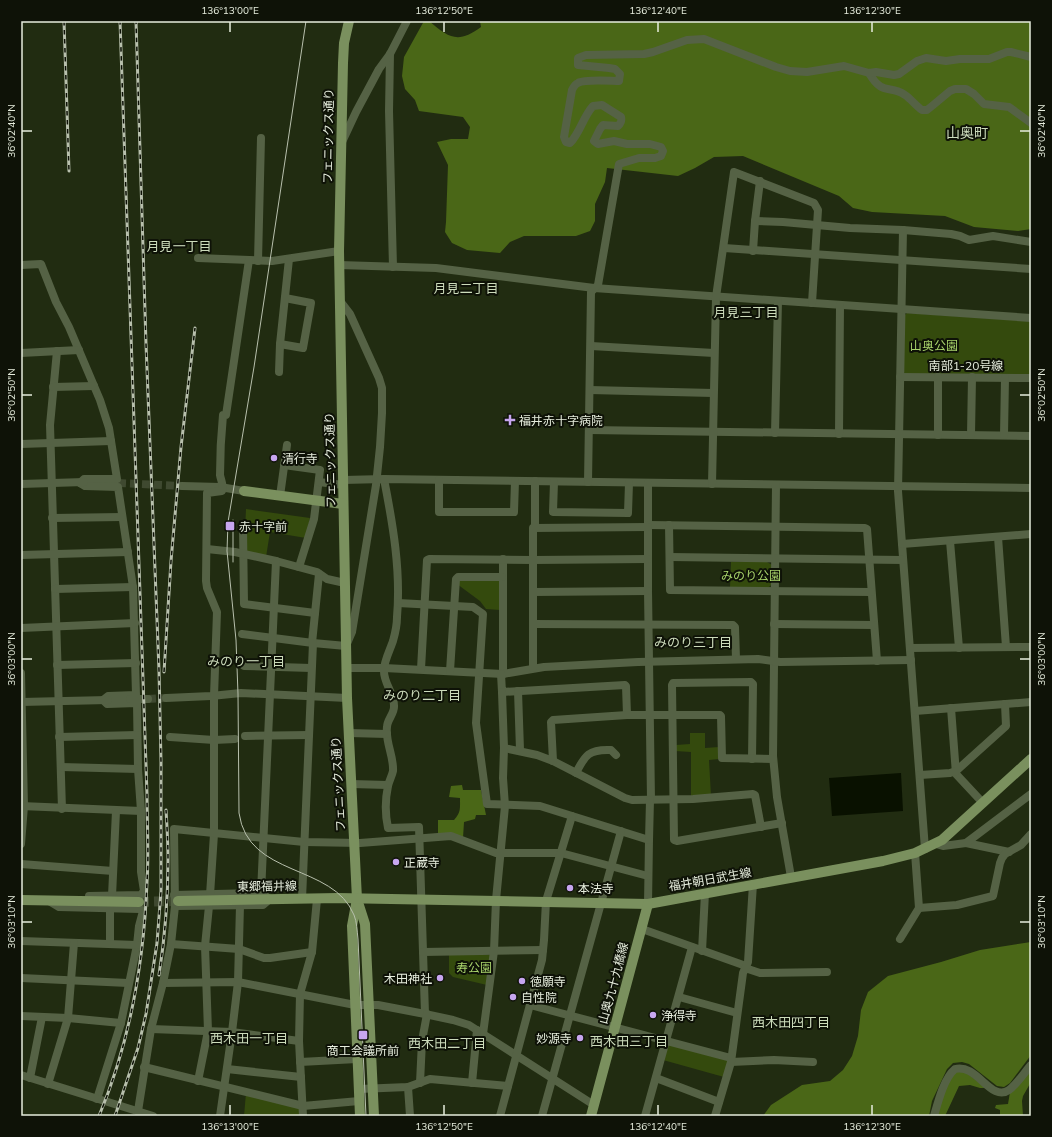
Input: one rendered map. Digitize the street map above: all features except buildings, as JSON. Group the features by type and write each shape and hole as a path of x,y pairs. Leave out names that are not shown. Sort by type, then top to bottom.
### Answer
{"main road":[{"name":"フェニックス通り","path":"349,21 344,43 343,63 339,265 347,698 357,899 352,926 360,1116"},
{"path":"244,491 343,504"},
{"name":"福井朝日武生線","path":"357,899 496,900 601,904 648,904 883,861 915,853 942,840 1031,759"},
{"name":"フェニックス通り","path":"357,899 365,924 374,1116"},
{"name":"東郷福井線","path":"176,901 357,899"},
{"path":"21,900 139,902"},
{"name":"山奥九十九橋線","path":"591,1116 648,904"}],"street":[{"path":"341,144 379,69 390,54 407,21"},
{"path":"588,482 592,292 598,285 619,164 639,158 655,158 661,156 663,151 661,148 650,144 627,144 614,141 598,144 594,141 603,125 618,126 621,124 622,120 621,117 602,105 593,106 574,139 570,143 566,142 564,137 574,86 578,82 585,81 619,81 620,74 615,69 578,65 578,58 586,56 644,54 687,40 704,39 776,67 790,71 807,72 844,66 869,73 876,72 894,75 899,74 917,61 926,58 946,61 960,58 989,59 1006,52 1031,57"},
{"path":"390,54 389,111 393,267"},
{"path":"869,73 878,86 886,90 901,92 922,110 927,110 950,91 955,89 966,89 974,94 984,104 1009,107 1031,123"},
{"path":"258,261 261,138"},
{"path":"712,484 716,297 734,172 814,203 818,210 812,303"},
{"path":"753,251 760,181"},
{"path":"755,221 783,222 817,226 903,230 956,235 968,240 993,236 1031,242"},
{"path":"903,230 898,486 925,849"},
{"path":"724,248 1031,269"},
{"path":"198,258 272,261 339,251"},
{"path":"279,372 280,344 289,259"},
{"path":"223,488 220,477 223,415 226,415 249,260"},
{"path":"21,265 41,264 56,302 94,386 106,421 117,479 84,479 80,482"},
{"path":"339,265 436,268 594,288 1031,318"},
{"path":"280,344 303,348 310,303 285,298"},
{"path":"242,634 346,646 352,632 380,479 382,388 379,378 350,314 340,301"},
{"path":"775,433 778,301"},
{"path":"839,434 840,305"},
{"path":"591,346 714,353"},
{"path":"21,353 79,350"},
{"path":"57,351 50,425 50,443 62,809"},
{"name":"南部1-20号線","path":"900,377 1031,378"},
{"path":"938,377 938,435"},
{"path":"971,435 972,377"},
{"path":"1004,436 1005,378"},
{"path":"54,387 94,386"},
{"path":"590,390 713,393"},
{"path":"589,430 1031,436"},
{"path":"21,444 111,441"},
{"path":"280,496 287,445"},
{"path":"284,465 320,470 314,519 300,567"},
{"path":"380,479 396,552 398,603 394,639 384,668 384,676 394,704 394,709 387,724 388,741 392,752 393,772 388,785 385,803 388,828 419,827 426,1014 422,1040 420,1083"},
{"path":"319,482 343,483 380,479 1031,488"},
{"path":"439,480 439,512 514,512 515,481"},
{"path":"533,668 533,528 535,528 535,481"},
{"path":"80,482 85,486 118,488 133,587 136,695 108,696 103,700"},
{"path":"21,484 80,482 118,483"},
{"path":"554,482 554,512 628,513 629,483"},
{"path":"648,483 648,661 650,715 648,904"},
{"path":"776,485 773,759 777,796 791,877"},
{"path":"182,486 223,488 244,491"},
{"path":"210,895 214,834 214,696 216,612 207,588 207,494 222,490 223,488"},
{"path":"52,518 122,516"},
{"path":"535,528 669,525 865,528 867,530 876,661"},
{"path":"669,525 670,590 871,592"},
{"path":"243,529 244,604 315,613"},
{"path":"902,544 1031,534"},
{"path":"998,537 1006,647"},
{"path":"950,541 959,648"},
{"path":"206,549 235,552 276,561 316,572 327,579 345,583"},
{"path":"21,555 128,552"},
{"path":"670,557 869,561 903,560"},
{"path":"421,670 427,560 429,558 533,560 648,558"},
{"path":"472,1083 494,951 496,900 505,804 503,778 504,748 502,692 503,560"},
{"path":"261,894 276,561"},
{"path":"302,899 312,643 320,574"},
{"path":"450,671 456,579 458,577 502,577"},
{"path":"54,589 133,587"},
{"path":"533,592 648,591"},
{"path":"398,603 473,607 484,614 476,723 488,804 540,806 649,840"},
{"path":"21,628 135,623"},
{"path":"533,624 733,625 735,627 736,659"},
{"path":"774,624 874,625"},
{"path":"910,648 1031,647"},
{"path":"347,668 384,668 502,674 533,668 648,661 736,659 774,661 911,660"},
{"path":"57,665 136,663"},
{"path":"244,666 311,668"},
{"path":"21,673 21,843"},
{"path":"752,759 753,684 751,682 673,683 672,715 674,838 677,841 782,823"},
{"path":"502,692 625,685 627,715"},
{"path":"518,691 520,750"},
{"path":"166,698 241,693 347,698"},
{"path":"22,702 148,699"},
{"path":"49,901 59,897 141,895 144,891 141,872 141,811 138,768 137,703 107,704 103,700"},
{"path":"915,711 1031,702"},
{"path":"920,775 956,771 1006,726 1005,704"},
{"path":"951,708 956,774 983,803"},
{"path":"553,761 551,722 553,720 627,715 720,715 722,758 773,759"},
{"path":"349,733 387,734"},
{"path":"60,736 137,734"},
{"path":"244,736 309,735"},
{"path":"170,737 235,740"},
{"path":"504,748 520,750 553,761 625,798 632,800 694,799 752,794 755,796 761,827"},
{"path":"576,773 583,759 589,753 596,750 611,750 616,755"},
{"path":"61,767 138,768"},
{"path":"352,784 388,785"},
{"path":"966,843 1031,794"},
{"path":"22,806 62,809 141,811"},
{"path":"112,896 116,811"},
{"path":"500,1116 530,1005 543,950 546,901 572,816"},
{"path":"138,1111 151,1029 171,944 176,901 174,829 304,842 354,843 451,836 500,854 561,853 648,876"},
{"path":"542,1116 621,831"},
{"path":"919,908 957,905 993,896 1002,858 1021,845 1031,834"},
{"path":"936,844 943,846 966,843 1009,852"},
{"path":"900,939 919,908 915,853"},
{"path":"21,864 113,871"},
{"path":"714,1116 731,1060 743,973 748,962 753,884"},
{"path":"702,951 705,893"},
{"path":"261,894 270,899 263,905 209,906 176,901 210,895 261,894"},
{"path":"303,1116 299,1040 300,994 312,952 317,899"},
{"path":"49,901 59,907 140,909 142,910 143,914 139,926 137,945 121,1023 97,1099"},
{"path":"220,1116 238,982 240,905"},
{"path":"198,1081 208,1031 205,946 209,906"},
{"path":"110,908 110,944"},
{"path":"642,929 760,973 827,972"},
{"path":"21,941 137,945"},
{"path":"48,1084 68,1018 74,943"},
{"path":"171,944 238,948 264,958 312,952"},
{"path":"645,1116 692,947"},
{"path":"423,952 543,950"},
{"path":"21,978 128,983"},
{"path":"163,983 238,982 355,1005 369,1004 454,1020 468,1025 480,1032 594,1105"},
{"path":"678,997 737,1014"},
{"path":"530,1005 666,1040 731,1060 813,1062"},
{"path":"21,1016 68,1018 121,1023"},
{"path":"30,1078 42,1017"},
{"path":"151,1029 232,1032 299,1040"},
{"path":"300,1062 357,1059"},
{"path":"934,1116 936,1104 949,1077 955,1069 968,1070 992,1089 998,1092 1003,1092 1009,1090 1031,1064"},
{"path":"144,1067 224,1088 303,1106 360,1102"},
{"path":"227,1069 301,1077"},
{"path":"21,1075 153,1116"},
{"path":"656,1078 719,1102"},
{"path":"359,1089 408,1087 430,1079 508,1086"},
{"path":"408,1087 410,1116"}],"green space":[{"path":"424,21 429,21 448,35 460,37 466,36 481,27 480,21 1031,21 1031,229 1018,231 974,227 945,216 872,212 853,208 839,196 743,156 714,157 678,176 607,168 605,182 595,204 595,221 590,231 576,236 524,236 510,242 500,253 467,250 452,243 445,232 448,165 437,142 451,139 468,139 470,127 463,117 419,111 415,100 405,89 402,76 404,57"},
{"name":"山奥公園","path":"907,313 1031,321 1031,375 906,374 903,372 905,315"},
{"path":"246,509 310,518 306,538 270,532 266,557 244,553"},
{"name":"みのり公園","path":"731,562 767,562 772,565 771,585 768,588 730,588"},
{"path":"498,579 500,582 500,610 486,609 480,601 457,584 458,581"},
{"path":"690,733 705,733 705,748 719,747 719,759 709,760 711,796 691,797 691,752 675,751 676,745 690,744"},
{"path":"462,785 463,790 481,790 486,815 476,815 475,819 464,822 463,838 438,835 438,820 454,820 460,810 460,798 449,797 451,786"},
{"path":"1031,942 1031,1055 1010,1083 1004,1087 997,1086 969,1064 962,1062 953,1063 947,1069 932,1101 929,1116 763,1116 771,1105 802,1085 830,1081 843,1070 852,1056 858,1036 861,1010 868,992 888,976 980,950"},
{"name":"寿公園","path":"449,953 491,955 487,985 453,977 449,973"},
{"path":"668,1043 729,1059 724,1077 663,1060"},
{"path":"1031,1067 1031,1082 1023,1096 1022,1101 1023,1116 1000,1116 1000,1110 995,1108 996,1105 1008,1104 1010,1092"},
{"path":"963,1070 986,1088 970,1085 959,1086 945,1116 937,1116 938,1104 954,1072"},
{"path":"246,1093 300,1107 300,1116 244,1116"}],"shaded area":[{"path":"901,773 903,811 832,816 829,778"}],"tunnel":[{"path":"118,483 182,486"},
{"path":"148,699 166,698"},
{"path":"139,902 178,901"}],"tram line":[{"path":"306,21 254,367 228,522 227,551 236,640 239,813 246,834 258,849 274,860 328,886 343,898 354,915 358,939 366,1116"},
{"path":"233,520 233,562"}],"railway":[{"path":"64,21 69,171"},
{"path":"99,1116 119,1059 134,1001 143,942 148,860 147,794 120,21"},
{"path":"115,1116 138,1048 146,1014 157,943 161,891 159,670 146,344 136,21"},
{"path":"164,672 171,561 181,447 195,328"},
{"path":"159,975 167,888 168,853 166,810"}],"place":[{"name":"福井赤十字病院","path":"510,420"},
{"name":"清行寺","path":"274,458"},
{"name":"赤十字前","path":"230,526"},
{"name":"正蔵寺","path":"396,862"},
{"name":"本法寺","path":"570,888"},
{"name":"木田神社","path":"440,978"},
{"name":"徳願寺","path":"522,981"},
{"name":"自性院","path":"513,997"},
{"name":"浄得寺","path":"653,1015"},
{"name":"商工会議所前","path":"363,1035"},
{"name":"妙源寺","path":"580,1038"}],"district":[{"name":"山奥町","path":"967,133"},
{"name":"月見一丁目","path":"179,246"},
{"name":"月見二丁目","path":"466,288"},
{"name":"月見三丁目","path":"746,312"},
{"name":"みのり三丁目","path":"693,642"},
{"name":"みのり一丁目","path":"246,661"},
{"name":"みのり二丁目","path":"422,695"},
{"name":"西木田四丁目","path":"791,1022"},
{"name":"西木田一丁目","path":"249,1038"},
{"name":"西木田三丁目","path":"629,1041"},
{"name":"西木田二丁目","path":"447,1043"}]}
